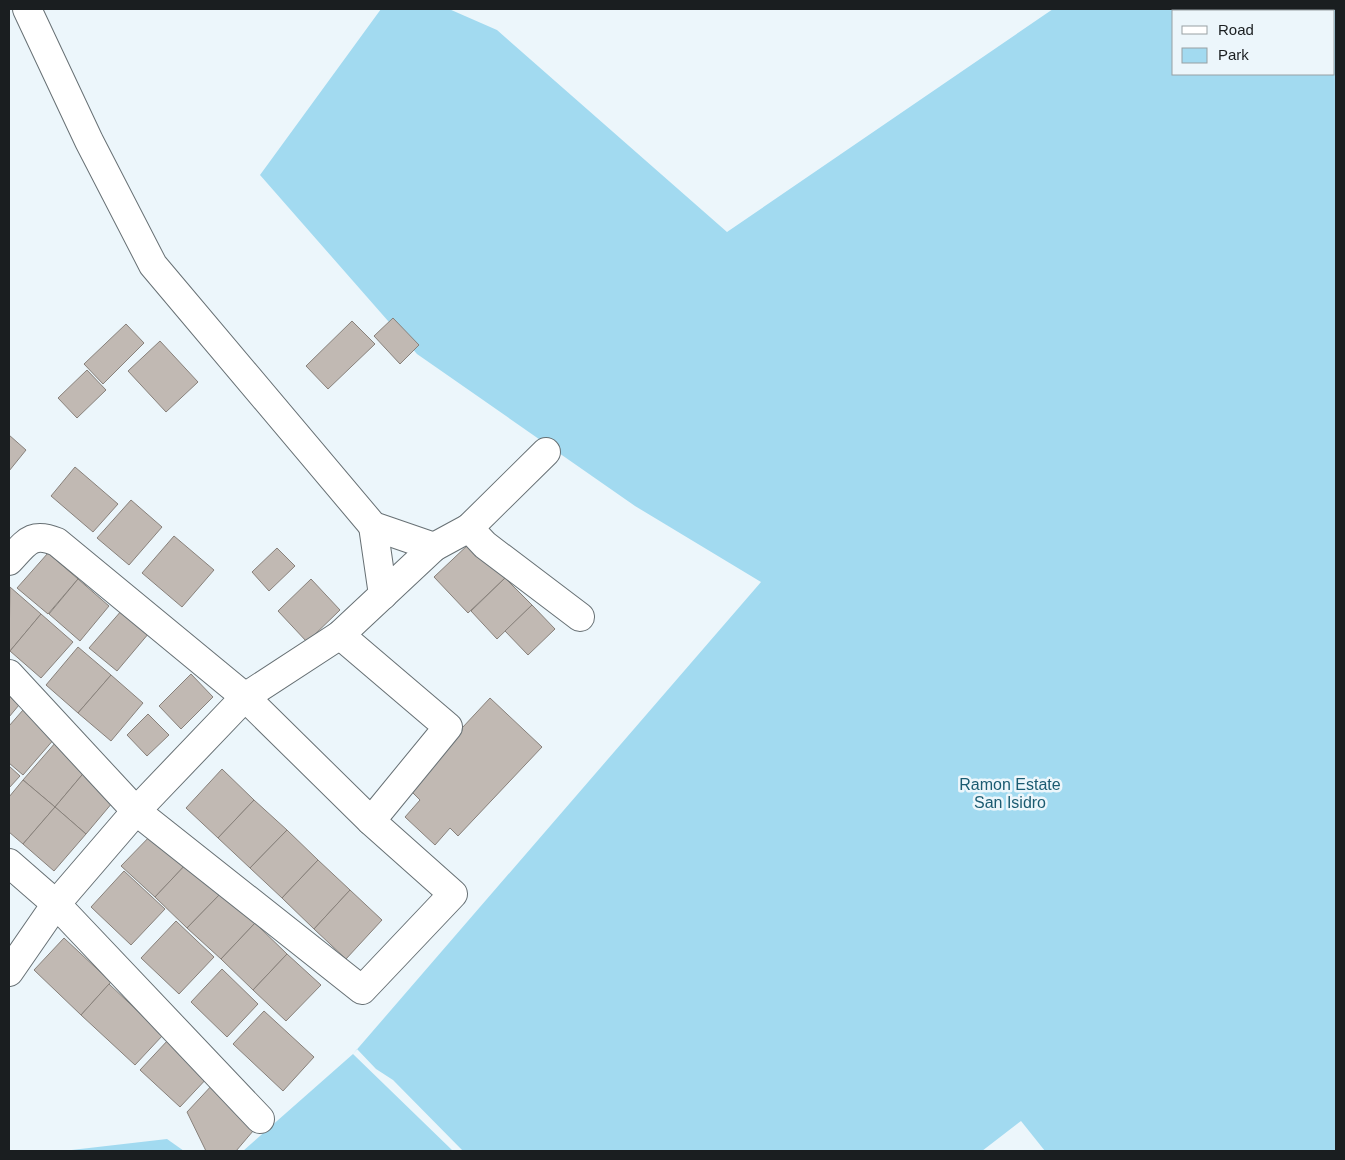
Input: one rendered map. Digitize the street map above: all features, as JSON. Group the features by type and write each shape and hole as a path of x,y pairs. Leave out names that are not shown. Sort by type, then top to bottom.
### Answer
{"street":[{"path":"27,9 89,141 153,265 373,526 434,547"},
{"path":"9,972 56,904 136,811 245,697 340,635 434,547 468,528 546,452"},
{"path":"373,526 383,595"},
{"path":"468,528 485,545 580,616"},
{"path":"9,561 30,539 44,536 57,542 245,697 371,821 453,894 362,990 136,811 9,674"},
{"path":"340,635 448,727 371,821"},
{"path":"9,863 56,904 260,1119"}],"green space":[{"name":"Ramon Estate San Isidro","path":"381,9 449,9 497,30 727,232 1053,9 1336,9 1336,1151 1045,1151 1021,1121 982,1151 463,1151 393,1080 376,1069 357,1049 761,582 635,506 417,354 260,175"},
{"path":"353,1054 453,1151 243,1151"},
{"path":"167,1139 184,1151 63,1151"}],"building":[{"path":"393,318 419,345 400,364 374,336"},
{"path":"352,321 375,344 328,389 306,366"},
{"path":"126,324 144,343 103,384 84,364"},
{"path":"160,341 198,382 166,412 128,371"},
{"path":"87,370 106,390 77,418 58,398"},
{"path":"9,435 26,450 9,471"},
{"path":"75,467 118,504 93,532 51,496"},
{"path":"131,500 162,527 129,565 97,538"},
{"path":"174,536 214,570 182,607 142,573"},
{"path":"471,542 505,578 468,613 434,577"},
{"path":"277,548 295,566 269,591 252,572"},
{"path":"48,553 78,579 48,614 17,588"},
{"path":"505,578 532,605 497,639 471,611"},
{"path":"78,579 109,606 80,641 49,614"},
{"path":"311,579 340,610 307,642 278,611"},
{"path":"10,587 41,614 10,651 9,650"},
{"path":"532,605 555,629 528,655 505,631"},
{"path":"122,610 149,633 117,671 89,648"},
{"path":"41,614 73,642 41,678 10,651"},
{"path":"78,647 111,675 78,713 46,685"},
{"path":"191,674 213,697 181,729 159,706"},
{"path":"111,675 143,703 111,741 78,713"},
{"path":"9,696 19,705 9,717"},
{"path":"490,698 542,747 458,836 450,828 435,845 405,817 420,800 407,787"},
{"path":"23,710 55,738 23,775 9,763 9,726"},
{"path":"148,714 169,735 147,756 127,735"},
{"path":"56,742 87,769 55,807 23,780"},
{"path":"9,766 20,776 9,788"},
{"path":"87,769 118,796 86,834 55,807"},
{"path":"222,769 254,800 218,838 186,808"},
{"path":"23,780 55,807 23,844 9,832 9,797"},
{"path":"254,800 287,830 250,868 218,838"},
{"path":"55,807 86,834 54,871 23,844"},
{"path":"156,830 189,861 155,897 121,866"},
{"path":"287,830 318,860 282,898 250,868"},
{"path":"318,860 350,890 314,929 282,898"},
{"path":"189,861 222,892 187,928 155,897"},
{"path":"124,871 165,909 131,945 91,907"},
{"path":"350,890 382,920 346,959 314,929"},
{"path":"222,892 255,923 221,959 187,928"},
{"path":"176,921 214,957 179,994 141,958"},
{"path":"255,923 287,954 253,990 221,959"},
{"path":"64,938 111,982 81,1015 34,970"},
{"path":"287,954 321,985 286,1021 253,990"},
{"path":"222,969 258,1004 227,1037 191,1002"},
{"path":"109,984 163,1035 135,1065 81,1015"},
{"path":"264,1011 314,1057 283,1091 233,1044"},
{"path":"169,1039 209,1076 180,1107 140,1070"},
{"path":"214,1083 259,1124 236,1151 206,1151 187,1112"}]}
